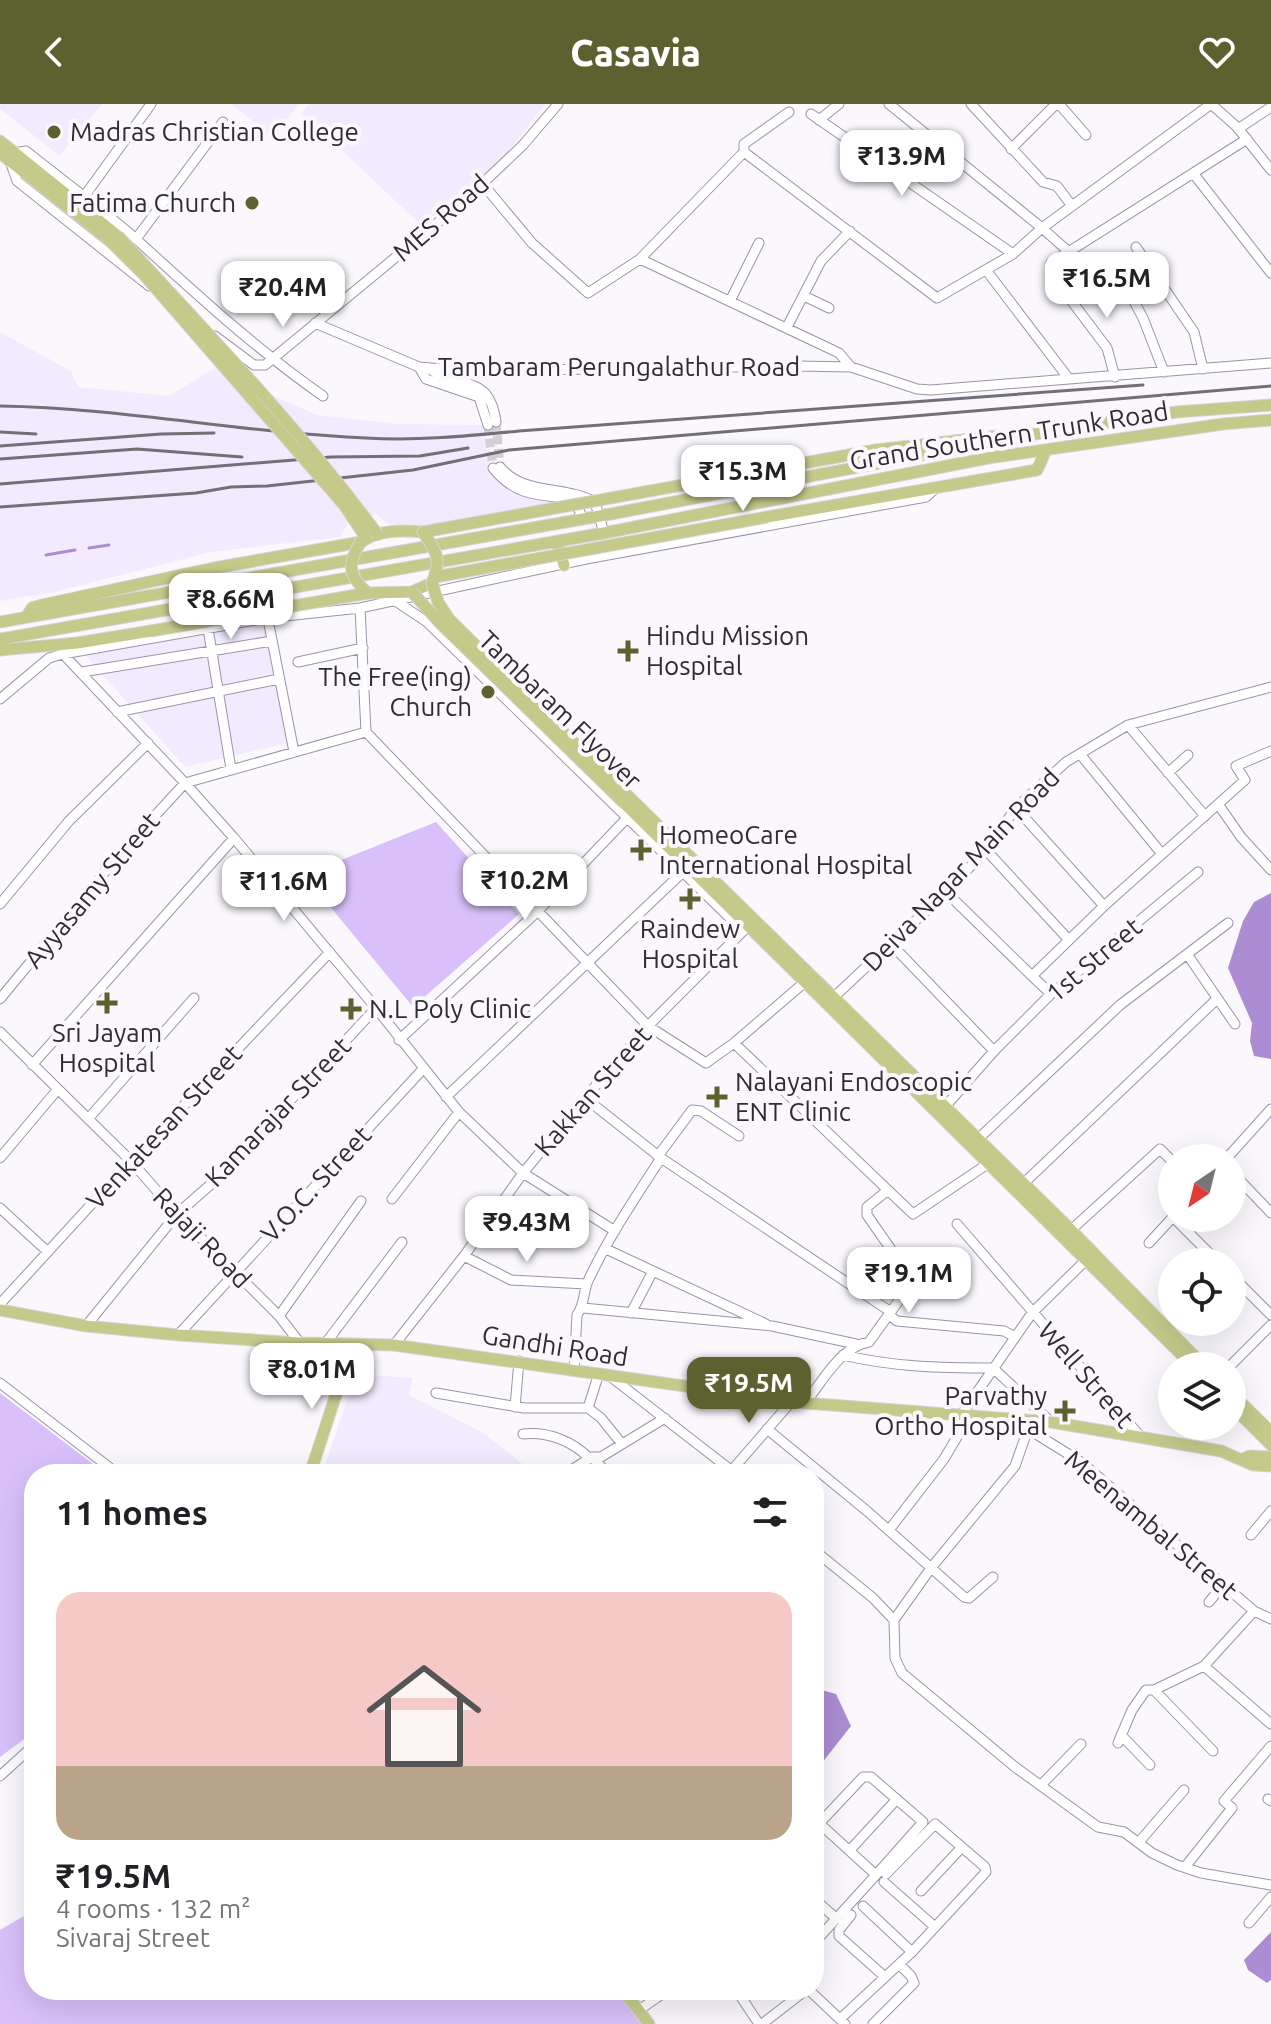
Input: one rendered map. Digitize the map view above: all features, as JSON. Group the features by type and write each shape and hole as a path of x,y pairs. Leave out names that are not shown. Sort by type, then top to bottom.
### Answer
{"main road":[{"path":"0,141 8,156 36,176 108,239 145,276 344,505 368,539"},
{"name":"Grand Southern Trunk Road","path":"0,622 600,516 1022,436 1176,412 1271,405"},
{"name":"Grand Southern Trunk Road","path":"0,639 557,542 988,458 1223,424 1271,420"},
{"path":"27,616 32,608 42,605 393,532 423,532 876,450 982,436 1022,436"},
{"path":"0,650 77,643 368,593 412,592 434,580 624,541 1037,470 1046,450"},
{"path":"423,532 438,555 434,580"},
{"path":"368,539 353,553 351,570 357,584 368,593"},
{"path":"557,542 564,565"},
{"name":"Tambaram Flyover","path":"434,580 438,602 449,619 747,918"},
{"name":"Tambaram Flyover","path":"412,592 439,622 747,918"},
{"path":"747,918 806,981 942,1110 978,1139 1190,1352"},
{"path":"747,918 834,997 989,1163 1179,1352"},
{"name":"Gandhi Road","path":"0,1307 86,1326 300,1343 394,1345 791,1402 1051,1422 1221,1451 1253,1465 1271,1466"},
{"path":"313,1464 343,1373 338,1355 325,1344"},
{"path":"1246,1408 1271,1432"},
{"path":"1246,1420 1271,1445"},
{"name":"Gandhi Road","path":"1243,1459 1250,1456 1271,1457"},
{"path":"631,2000 649,2024"}],"street":[{"path":"83,198 151,104"},
{"name":"MES Road","path":"315,323 482,183 523,145 558,104"},
{"path":"839,104 815,117 1013,254"},
{"path":"1011,149 1057,104 1086,135"},
{"path":"744,152 937,298 1013,254 1042,228 1211,104 1238,129 1271,170"},
{"path":"894,105 1069,252"},
{"path":"973,105 1043,182 1057,186 1072,206"},
{"path":"1238,129 1271,107"},
{"path":"482,183 532,243 588,293 640,259 744,152 744,144 789,112"},
{"path":"136,239 223,122"},
{"path":"1051,263 1247,139"},
{"path":"315,323 272,360 265,365 254,365 17,181 8,156 26,151 136,239 272,360 323,396"},
{"path":"1193,173 1271,273"},
{"path":"787,327 821,261 850,231"},
{"path":"730,301 759,243"},
{"path":"1136,247 1194,332 1203,369"},
{"path":"640,259 839,353 851,367"},
{"path":"986,270 1069,379"},
{"path":"1058,283 1107,348 1115,377"},
{"path":"1129,292 1143,318 1164,372"},
{"path":"804,296 829,308"},
{"name":"Tambaram Perungalathur Road","path":"315,323 424,368 465,371 851,367 917,389 931,390 1271,363"},
{"path":"424,368 484,391 493,405 492,424"},
{"path":"583,519 574,499 520,491 506,484 497,468 527,486 581,494 595,502 604,533"},
{"path":"0,699 49,658 63,654 267,618 360,608 508,574 926,497 937,488"},
{"path":"263,594 294,752"},
{"path":"394,600 427,622 734,922 747,918"},
{"path":"204,604 231,769"},
{"path":"360,608 366,732 648,1026 706,1063 806,981"},
{"path":"82,672 272,641"},
{"path":"298,662 363,648"},
{"path":"63,654 234,838 459,1112 523,1173 615,1231"},
{"path":"117,712 279,679"},
{"name":"Deiva Nagar Main Road","path":"834,997 946,892 986,850 1016,808 1066,762 1128,725 1271,687"},
{"path":"1128,725 1205,816"},
{"path":"185,783 366,732"},
{"path":"0,904 69,821 148,743"},
{"path":"1032,976 1104,906 1245,780 1236,766 1271,751"},
{"path":"1080,754 1162,854"},
{"path":"1168,773 1188,755"},
{"name":"Ayyasamy Street","path":"0,999 118,856 185,783"},
{"path":"1218,804 1241,837 1271,870"},
{"path":"1016,808 1104,906"},
{"path":"399,1040 538,911 627,818"},
{"path":"32,1065 234,838"},
{"path":"986,850 1069,940"},
{"path":"446,1097 684,871"},
{"name":"1st Street","path":"942,1110 994,1051 1051,994 1198,872"},
{"path":"946,892 1051,994"},
{"name":"Kakkan Street","path":"394,1345 464,1256 523,1173 585,1098 747,918"},
{"path":"978,1139 1120,1005 1228,923"},
{"path":"891,944 994,1051"},
{"name":"Venkatesan Street","path":"0,1307 131,1161 330,952"},
{"path":"1187,954 1235,1024"},
{"path":"88,1119 194,998"},
{"path":"1023,1184 1217,999"},
{"name":"Kamarajar Street","path":"86,1326 177,1214 218,1178 376,1008"},
{"name":"Rajaji Road","path":"0,1032 131,1161 177,1214 279,1316 300,1343"},
{"path":"734,1043 913,1214 989,1163"},
{"name":"V.O.C. Street","path":"178,1335 423,1069"},
{"path":"0,1158 58,1089"},
{"path":"585,1098 660,1157 897,1321 1004,1331 1015,1337"},
{"path":"1240,1144 1271,1109"},
{"path":"574,1371 577,1315 583,1308 586,1284 660,1157 692,1110 701,1111 739,1136"},
{"path":"392,1199 459,1112"},
{"path":"1071,1230 1158,1151"},
{"path":"1246,1187 1271,1213"},
{"path":"583,1308 772,1326 856,1344 869,1342 913,1281 867,1215 867,1207 888,1190"},
{"path":"279,1316 361,1201"},
{"path":"0,1208 48,1252"},
{"name":"Well Street","path":"957,1224 1140,1436"},
{"path":"1149,1243 1160,1232"},
{"path":"1187,1232 1204,1248"},
{"path":"325,1344 402,1242"},
{"path":"606,1249 772,1326"},
{"path":"464,1256 511,1280 586,1284"},
{"path":"889,1530 944,1459 993,1368 1032,1313 1087,1259"},
{"path":"631,1313 653,1271"},
{"path":"1246,1290 1271,1315"},
{"path":"1244,1352 1271,1325"},
{"path":"805,1403 843,1355 856,1344"},
{"path":"843,1355 926,1369 993,1368 1051,1422"},
{"path":"515,1407 519,1361"},
{"path":"588,1408 605,1377 724,1464"},
{"path":"0,1383 105,1464"},
{"path":"436,1393 515,1407 588,1408 601,1418 622,1444"},
{"path":"740,1464 791,1402"},
{"path":"581,1464 601,1457 665,1418"},
{"name":"Meenambal Street","path":"1003,1419 1028,1429 1081,1462 1254,1611 1271,1619"},
{"path":"767,1429 809,1464"},
{"path":"1028,1429 1015,1466 931,1568 894,1620 895,1658 902,1673 1015,1767 1098,1827 1124,1832 1162,1858 1201,1873 1271,1885"},
{"path":"523,1434 535,1432 569,1442 597,1464"},
{"path":"824,1476 967,1598 993,1577"},
{"path":"1251,1535 1271,1511"},
{"path":"824,1558 873,1598 894,1620"},
{"path":"1209,1602 1223,1585"},
{"path":"1150,1765 1120,1739 1132,1710 1146,1690 1154,1690 1204,1666 1254,1611"},
{"path":"1204,1666 1271,1724"},
{"path":"1154,1690 1213,1751"},
{"path":"1041,1785 1081,1744"},
{"path":"1185,1867 1232,1808 1224,1801 1271,1746"},
{"path":"0,1776 24,1754"},
{"path":"824,1819 865,1775 923,1822 882,1877"},
{"path":"1139,1842 1184,1790"},
{"path":"850,1850 897,1799"},
{"path":"818,2000 843,2022 986,1872 985,1867 935,1824 824,1933"},
{"path":"824,1831 882,1877 935,1927"},
{"path":"921,1891 962,1847"},
{"path":"1249,1923 1271,1897"},
{"path":"863,1906 912,1952"},
{"path":"824,1908 837,1919"},
{"path":"851,1915 839,1930 839,1936 885,1977"},
{"path":"873,2024 914,1983 899,1964"},
{"path":"639,2010 654,2000"},
{"path":"743,2000 761,2024 793,2000"}],"shaded area":[{"name":"Madras Christian College","path":"0,104 102,104 60,156 0,109"},
{"name":"Madras Christian College","path":"231,104 299,104 272,137"},
{"path":"309,104 545,104 505,156 482,178 421,225 302,113"},
{"path":"0,332 71,371 78,387 169,396 228,360 274,396 317,415 399,424 485,425 489,466 493,476 508,488 568,500 422,526 391,526 376,514 349,522 340,537 211,552 54,592 0,601"},
{"path":"264,622 289,743 185,767 85,655"},
{"path":"436,822 519,914 413,1007 304,875"},
{"path":"1271,893 1271,1059 1254,1056 1250,1041 1252,1023 1228,968 1243,921 1254,902"},
{"path":"356,1374 413,1378 409,1395 484,1433 523,1464 325,1464"},
{"path":"0,1393 93,1464 24,1464 24,1739 0,1757"},
{"path":"824,1691 836,1694 851,1726 824,1760"},
{"path":"24,1916 24,2000 623,2000 641,2024 0,2024 0,1930"},
{"path":"1271,1932 1271,1980 1267,1983 1248,1970 1244,1960"}],"waterway":[{"path":"89,548 109,545"},
{"path":"46,555 75,550"}],"tunnel":[{"path":"496,422 500,467"},
{"path":"488,425 493,468"}],"railway":[{"path":"0,406 92,411 320,435 405,439 1143,385"},
{"path":"0,507 196,493 413,470 509,450 1271,386"},
{"path":"0,432 36,434"},
{"path":"0,446 214,433"},
{"path":"0,484 331,457 420,456 468,448"},
{"path":"0,459 137,449 242,457"}],"place":[{"name":"Madras Christian College","path":"54,132"},
{"name":"Fatima Church","path":"252,203"},
{"name":"Hindu Mission Hospital","path":"628,651"},
{"name":"The Free(ing) Church","path":"488,692"},
{"name":"HomeoCare International Hospital","path":"641,850"},
{"name":"Raindew Hospital","path":"690,899"},
{"name":"Sri Jayam Hospital","path":"107,1003"},
{"name":"N.L Poly Clinic","path":"351,1009"},
{"name":"Nalayani Endoscopic ENT Clinic","path":"717,1097"},
{"name":"Parvathy Ortho Hospital","path":"1065,1411"}]}
